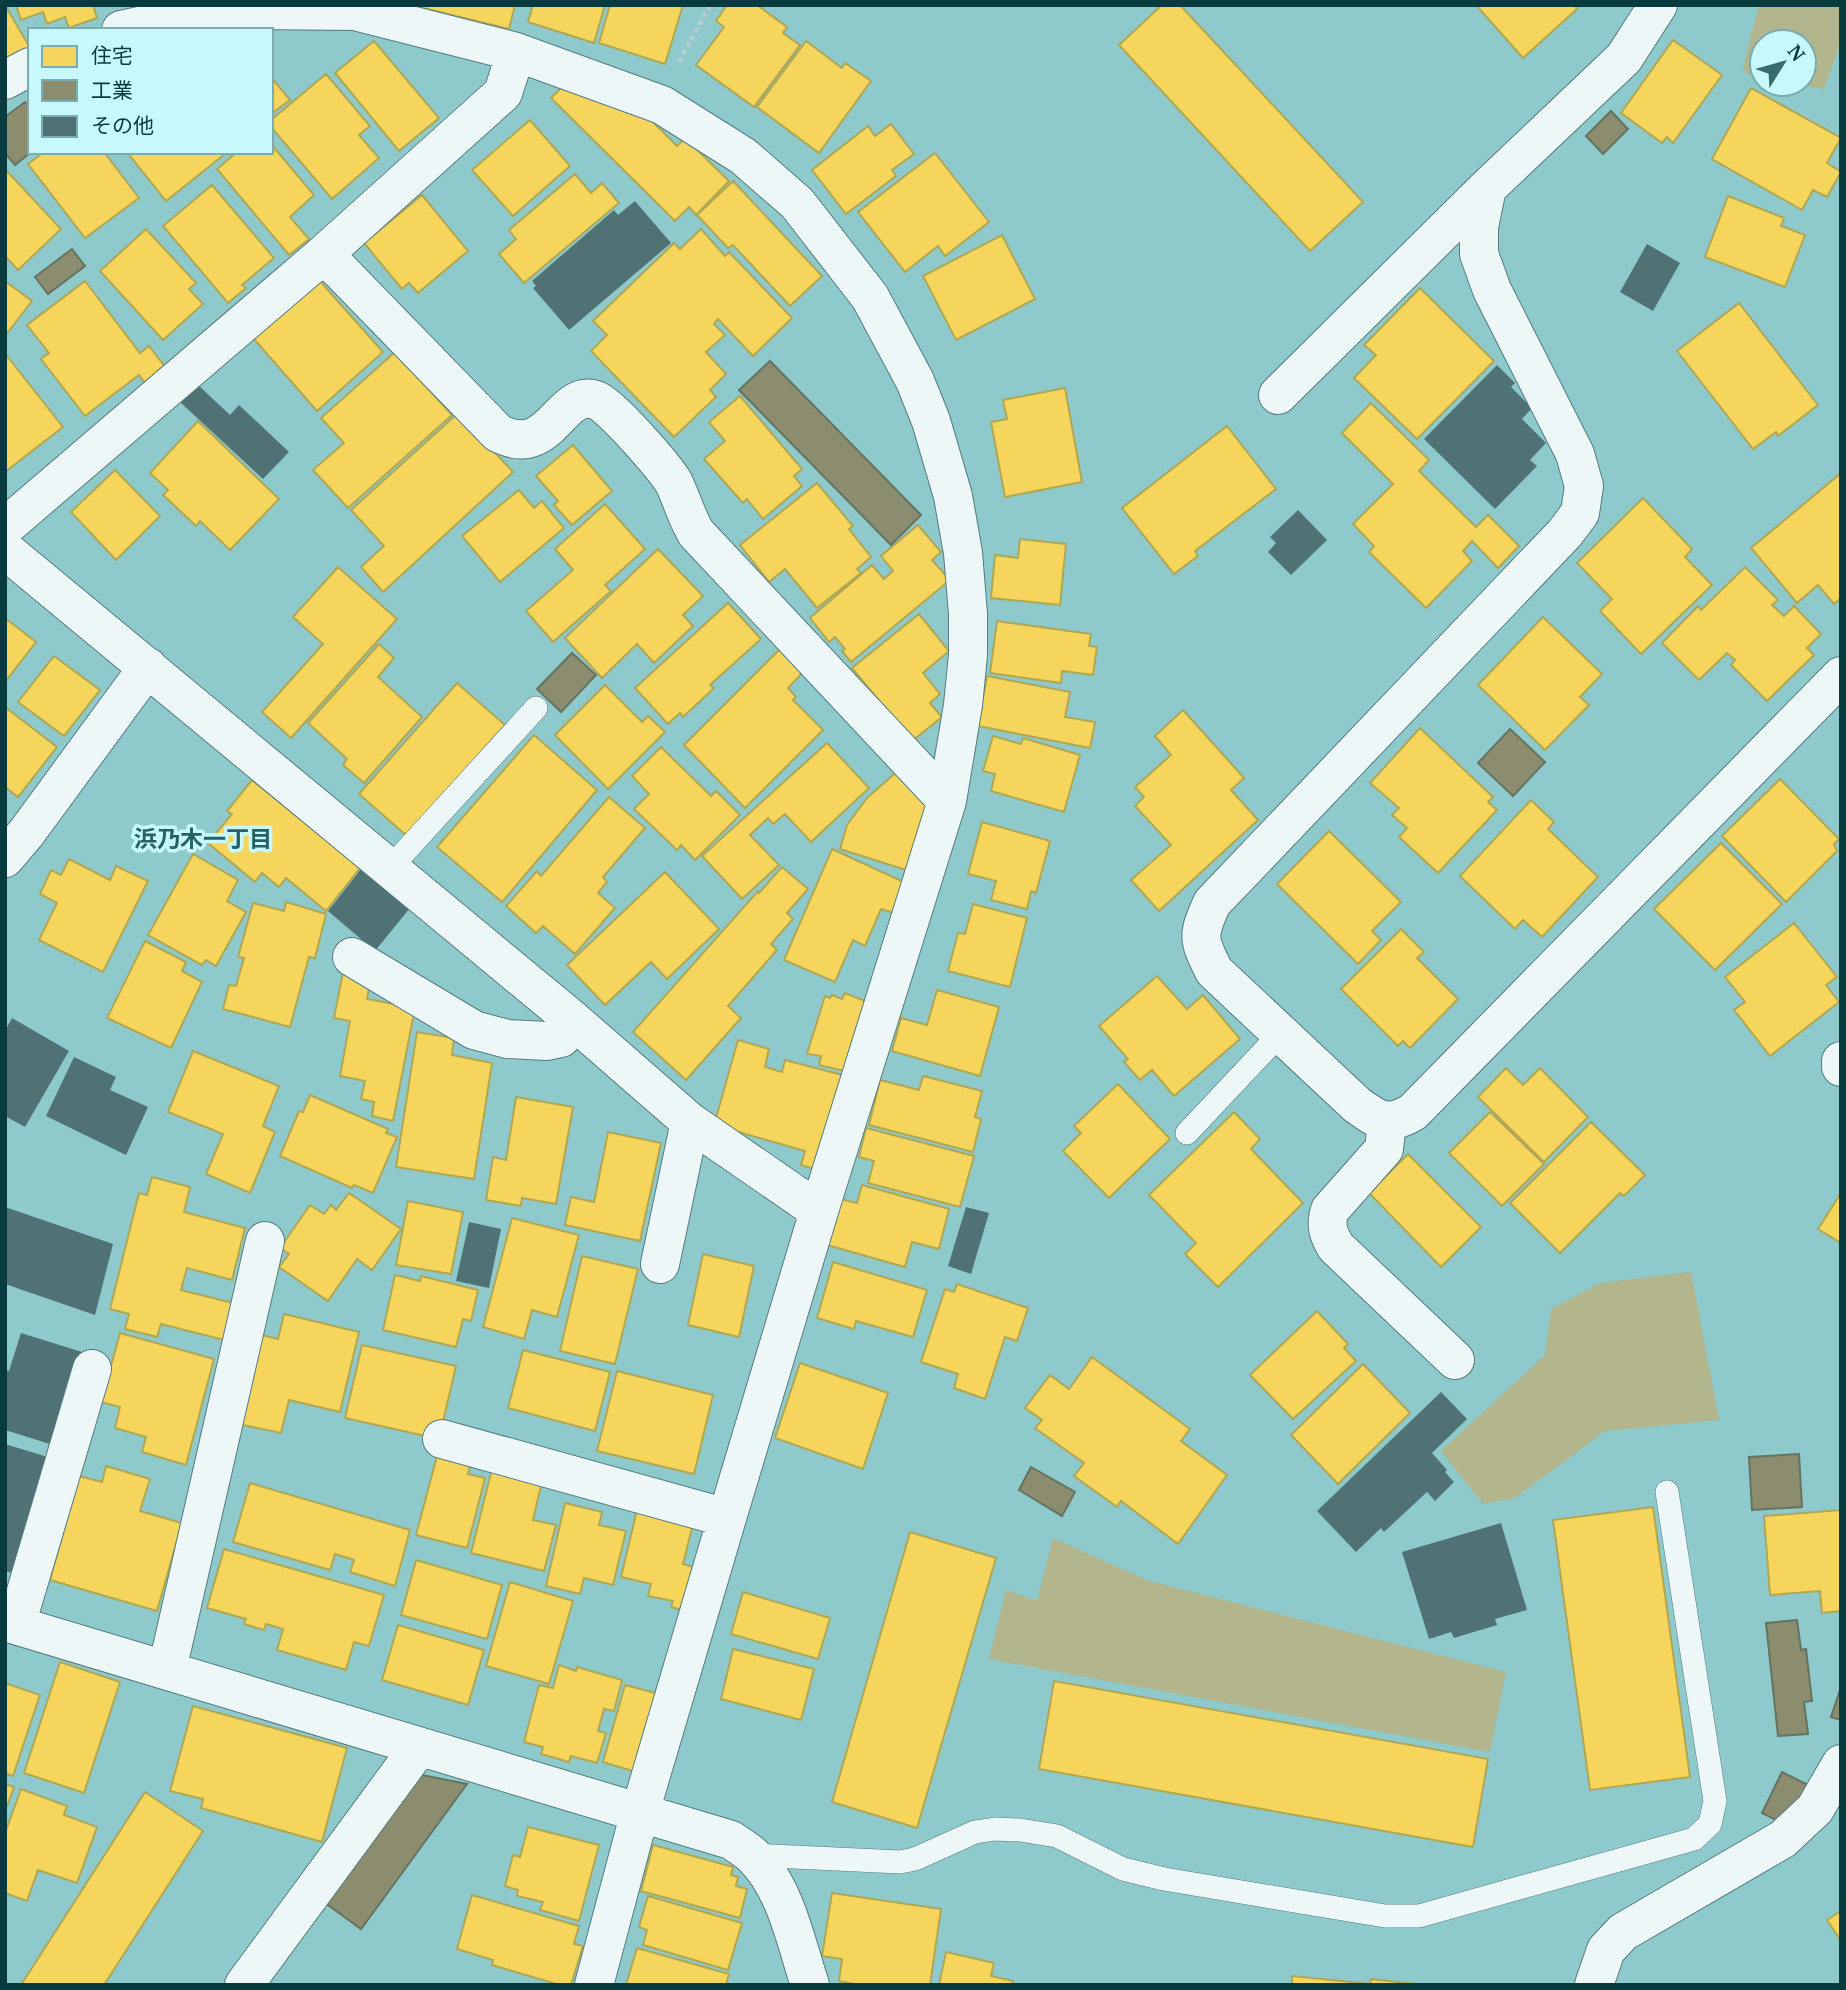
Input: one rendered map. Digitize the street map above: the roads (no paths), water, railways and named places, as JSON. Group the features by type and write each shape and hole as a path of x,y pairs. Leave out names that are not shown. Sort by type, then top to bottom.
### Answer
{"street":[{"path":"1278,395 1624,58 1658,5"},
{"path":"130,28 194,14 243,10 355,11 516,52 662,105 743,156 797,203 870,297 898,346 927,411 953,496 963,553 968,655 963,705 947,801 819,1211 727,1518 640,1812 594,1985"},
{"path":"5,527 324,254 503,93 516,52"},
{"path":"5,80 28,68"},
{"path":"1488,188 1479,227 1479,254 1492,290 1575,454 1584,486 1580,513 1555,543 1212,903 1203,922 1200,944 1214,971 1356,1105 1373,1117 1387,1122 1400,1120 1413,1112 1841,676"},
{"path":"324,254 498,433 511,440 526,441 541,434 572,405 586,399 598,400 611,411 666,471 696,533 947,801"},
{"path":"5,550 574,1021 690,1122 819,1211"},
{"path":"5,858 148,667"},
{"path":"352,957 474,1030 507,1039 547,1041 561,1038 574,1021"},
{"path":"1841,1061 1841,1067"},
{"path":"660,1264 690,1122"},
{"path":"1387,1122 1384,1149 1330,1210 1326,1223 1329,1235 1336,1247 1455,1360"},
{"path":"167,1670 265,1241"},
{"path":"92,1368 11,1623 731,1840 753,1855 769,1877 781,1900 810,1985"},
{"path":"442,1439 727,1518"},
{"path":"244,1985 419,1747"},
{"path":"1594,1985 1606,1950 1623,1932 1783,1839 1815,1809 1841,1764"}],"lane":[{"path":"390,868 536,708"},
{"path":"1187,1133 1280,1034"},
{"path":"753,1855 900,1862 933,1852 975,1832 1020,1830 1057,1836 1124,1869 1164,1879 1385,1916 1419,1916 1694,1839 1710,1824 1715,1801 1667,1492"}],"district":[{"name":"浜乃木一丁目","path":"203,839"}]}
